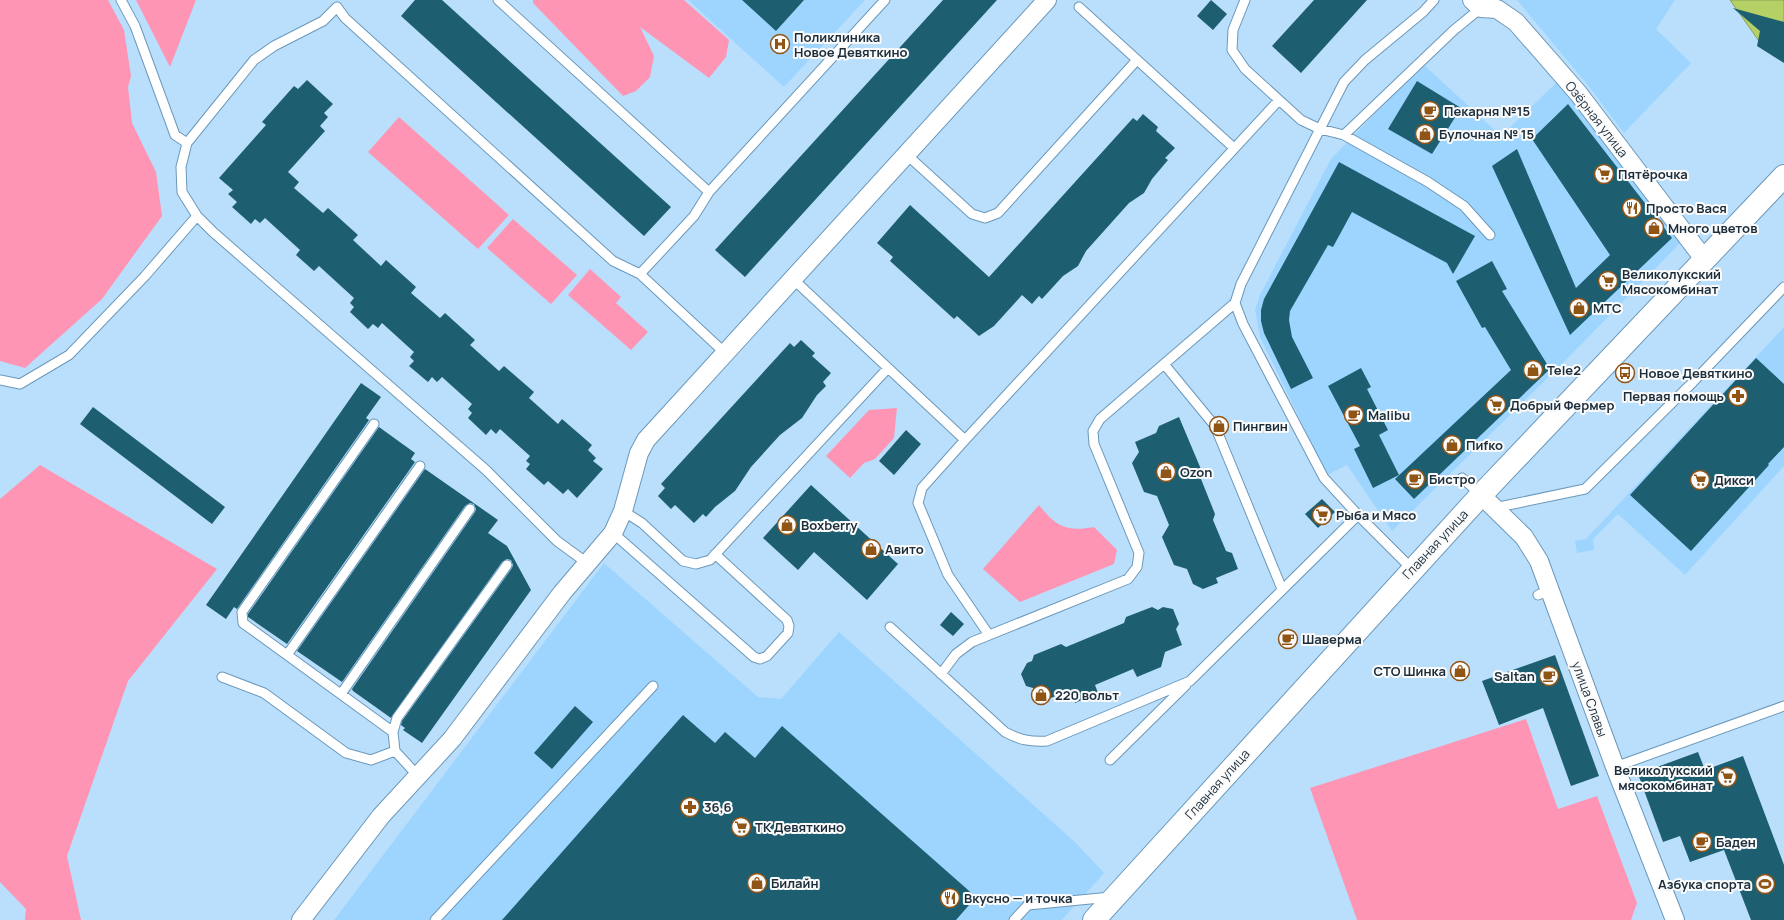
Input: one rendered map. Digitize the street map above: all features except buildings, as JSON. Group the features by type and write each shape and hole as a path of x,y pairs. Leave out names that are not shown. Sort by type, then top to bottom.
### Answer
{"main road":[{"name":"Главная улица","path":"1094,920 1412,569 1487,501 1704,259 1784,176"}],"street":[{"path":"301,920 381,816 452,739 562,593 613,533 624,511 640,453 646,440 1047,0"},
{"name":"Озёрная улица","path":"1486,4 1516,22 1578,93 1704,259"},
{"name":"улица Славы","path":"1487,501 1524,537 1540,561 1544,593 1615,767 1675,920"}],"lane":[{"path":"121,0 135,26 175,135 187,143"},
{"path":"498,0 709,192"},
{"path":"640,274 694,216 709,192 885,0"},
{"path":"1245,0 1233,30 1232,50 1245,70 1301,120 1320,129 1344,135 1428,182 1464,206 1490,235"},
{"path":"941,674 956,654 972,642 1128,579 1137,567 1139,553 1094,444 1093,431 1100,419 1235,303 1240,284 1344,82 1364,60 1423,12 1434,0"},
{"path":"587,563 557,541 486,470 213,232 197,216 182,192 181,167 187,143 254,60 274,46 323,21 338,4 345,18 613,261 640,274 725,353"},
{"path":"1344,135 1454,30 1486,4"},
{"path":"1079,7 1234,148"},
{"path":"906,154 972,214 985,218 998,213 1136,60"},
{"path":"989,636 948,575 918,503 922,488 1279,100"},
{"path":"0,380 20,384 69,355 145,276 197,216"},
{"path":"793,279 965,440"},
{"path":"1462,478 1487,501 1585,489 1694,382 1784,287"},
{"path":"1235,303 1243,324 1321,474 1358,515 1412,569"},
{"path":"1164,364 1215,426 1282,589"},
{"path":"624,511 642,523 683,561 696,564 710,560 888,368"},
{"path":"374,424 242,612 243,624 393,732"},
{"path":"287,655 420,466"},
{"path":"341,694 470,508"},
{"path":"1110,760 1358,515"},
{"path":"613,533 754,657 760,658 767,656 788,633 788,620 715,554"},
{"path":"418,776 395,751 393,732 398,718 507,565"},
{"path":"890,627 1005,732 1017,739 1032,742 1046,740 1190,681"},
{"path":"222,677 264,693 346,753 371,760 395,751"},
{"path":"435,920 653,686"},
{"path":"1615,767 1784,706"},
{"path":"1014,920 1028,905 1114,897"}],"shaded area":[{"path":"0,0 108,0 124,30 131,76 128,87 132,123 156,172 162,216 102,299 25,368 0,361"},
{"path":"136,0 196,0 170,67"},
{"path":"533,0 684,0 729,40 726,57 709,78 640,27 654,56 650,77 636,91 623,96 533,3"},
{"name":"Поликлиника Новое Девяткино","path":"688,0 865,0 784,87"},
{"path":"1517,0 1675,0 1656,29 1691,63 1624,133 1587,84"},
{"path":"1730,0 1784,0 1784,51 1766,51"},
{"path":"1423,64 1501,136 1557,82 1592,122 1683,240 1564,362 1392,531 1347,465 1327,475 1260,337 1255,310 1260,295 1331,159"},
{"path":"399,117 509,215 478,249 368,152"},
{"path":"513,219 577,275 551,304 487,248"},
{"path":"590,269 621,297 616,303 648,332 631,350 568,295"},
{"path":"1784,327 1784,466 1685,575 1618,514 1593,539 1594,550 1577,553 1575,541 1586,539"},
{"path":"897,408 894,438 875,459 864,463 850,478 826,456 869,410"},
{"path":"40,465 217,569 128,681 67,856 81,920 25,920 26,909 0,882 0,499"},
{"path":"1039,505 1051,518 1063,526 1076,529 1094,527 1117,550 1114,564 1020,602 983,569"},
{"path":"604,563 758,697 781,699 839,632 1075,842 1104,873 1062,920 334,920"},
{"path":"1526,719 1558,809 1597,796 1637,903 1631,920 1357,920 1310,788"}],"place":[{"name":"Поликлиника Новое Девяткино","path":"780,44"},
{"name":"Пекарня №15","path":"1430,111"},
{"name":"Булочная № 15","path":"1425,134"},
{"name":"Пятёрочка","path":"1604,174"},
{"name":"Просто Вася","path":"1632,208"},
{"name":"Много цветов","path":"1654,228"},
{"name":"Великолукский Мясокомбинат","path":"1608,281"},
{"name":"МТС","path":"1579,308"},
{"name":"Tele2","path":"1533,370"},
{"name":"Новое Девяткино","path":"1625,373"},
{"name":"Первая помощь","path":"1738,396"},
{"name":"Добрый Фермер","path":"1496,405"},
{"name":"Malibu","path":"1354,415"},
{"name":"Пингвин","path":"1219,426"},
{"name":"Пиfко","path":"1452,445"},
{"name":"Ozon","path":"1166,472"},
{"name":"Бистро","path":"1415,479"},
{"name":"Дикси","path":"1700,480"},
{"name":"Рыба и Мясо","path":"1322,515"},
{"name":"Boxberry","path":"787,525"},
{"name":"Авито","path":"871,549"},
{"name":"Шаверма","path":"1288,639"},
{"name":"СТО Шинка","path":"1460,671"},
{"name":"Saltan","path":"1549,676"},
{"name":"220 вольт","path":"1041,695"},
{"name":"Великолукский мясокомбинат","path":"1727,777"},
{"name":"36,6","path":"690,807"},
{"name":"ТК Девяткино","path":"741,827"},
{"name":"Баден","path":"1702,842"},
{"name":"Билайн","path":"757,883"},
{"name":"Азбука спорта","path":"1765,884"},
{"name":"Вкусно — и точка","path":"950,898"}]}
